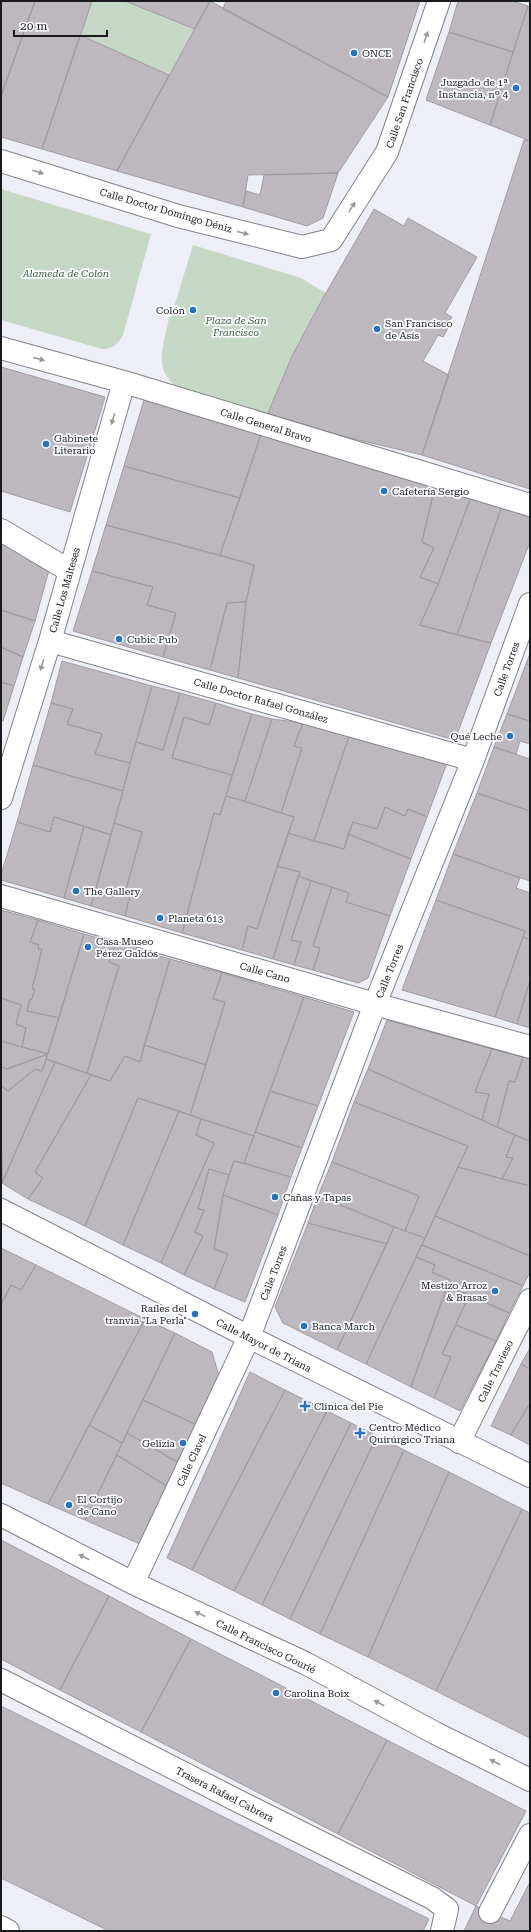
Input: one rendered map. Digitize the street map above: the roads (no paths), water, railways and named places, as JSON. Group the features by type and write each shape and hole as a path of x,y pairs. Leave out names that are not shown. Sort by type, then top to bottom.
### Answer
{"street":[{"name":"Calle San Francisco","path":"331,240 387,152 439,1"},
{"name":"Calle Doctor Domingo Déniz","path":"1,161 178,216 302,248 331,240"},
{"name":"Calle General Bravo","path":"1,348 124,382 530,505"},
{"name":"Calle Los Malteses","path":"1,798 50,641 124,382"},
{"path":"1,530 70,571"},
{"name":"Calle Torres","path":"249,1338 375,1004 473,760 530,604"},
{"name":"Calle Doctor Rafael González","path":"50,641 473,760"},
{"name":"Calle Cano","path":"1,896 530,1047"},
{"name":"Calle Mayor de Triana","path":"1,1210 249,1338 530,1476"},
{"name":"Calle Travieso","path":"460,1442 530,1300"},
{"name":"Calle Clavel","path":"133,1583 249,1338"},
{"name":"Calle Francisco Gourié","path":"1,1515 133,1583 305,1663 435,1733 530,1780"},
{"name":"Trasera Rafael Cabrera","path":"1,1680 247,1806 432,1898 447,1909 442,1931"},
{"path":"490,1912 530,1835"},
{"path":"1,1928 8,1931"}],"place":[{"name":"ONCE","path":"354,53"},
{"name":"Juzgado de 1ª Instancia, nº 4","path":"516,88"},
{"name":"Colón","path":"193,310"},
{"name":"San Francisco de Asís","path":"377,329"},
{"name":"Gabinete Literario","path":"46,444"},
{"name":"Cafetería Sergio","path":"384,491"},
{"name":"Cubic Pub","path":"119,639"},
{"name":"Qué Leche","path":"510,736"},
{"name":"The Gallery","path":"76,891"},
{"name":"Planeta 613","path":"160,918"},
{"name":"Casa Museo Pérez Galdós","path":"88,947"},
{"name":"Cañas y Tapas","path":"275,1197"},
{"name":"Mestizo Arroz & Brasas","path":"495,1291"},
{"name":"Raíles del tranvía \"La Perla\"","path":"195,1314"},
{"name":"Banca March","path":"304,1326"},
{"name":"Clínica del Pie","path":"305,1406"},
{"name":"Centro Médico Quirúrgico Triana","path":"360,1433"},
{"name":"Gelizia","path":"183,1443"},
{"name":"El Cortijo de Cano","path":"69,1505"},
{"name":"Carolina Boix","path":"276,1693"}],"park label":[{"name":"Alameda de Colón","path":"66,273"},
{"name":"Plaza de San Francisco","path":"236,326"}]}
